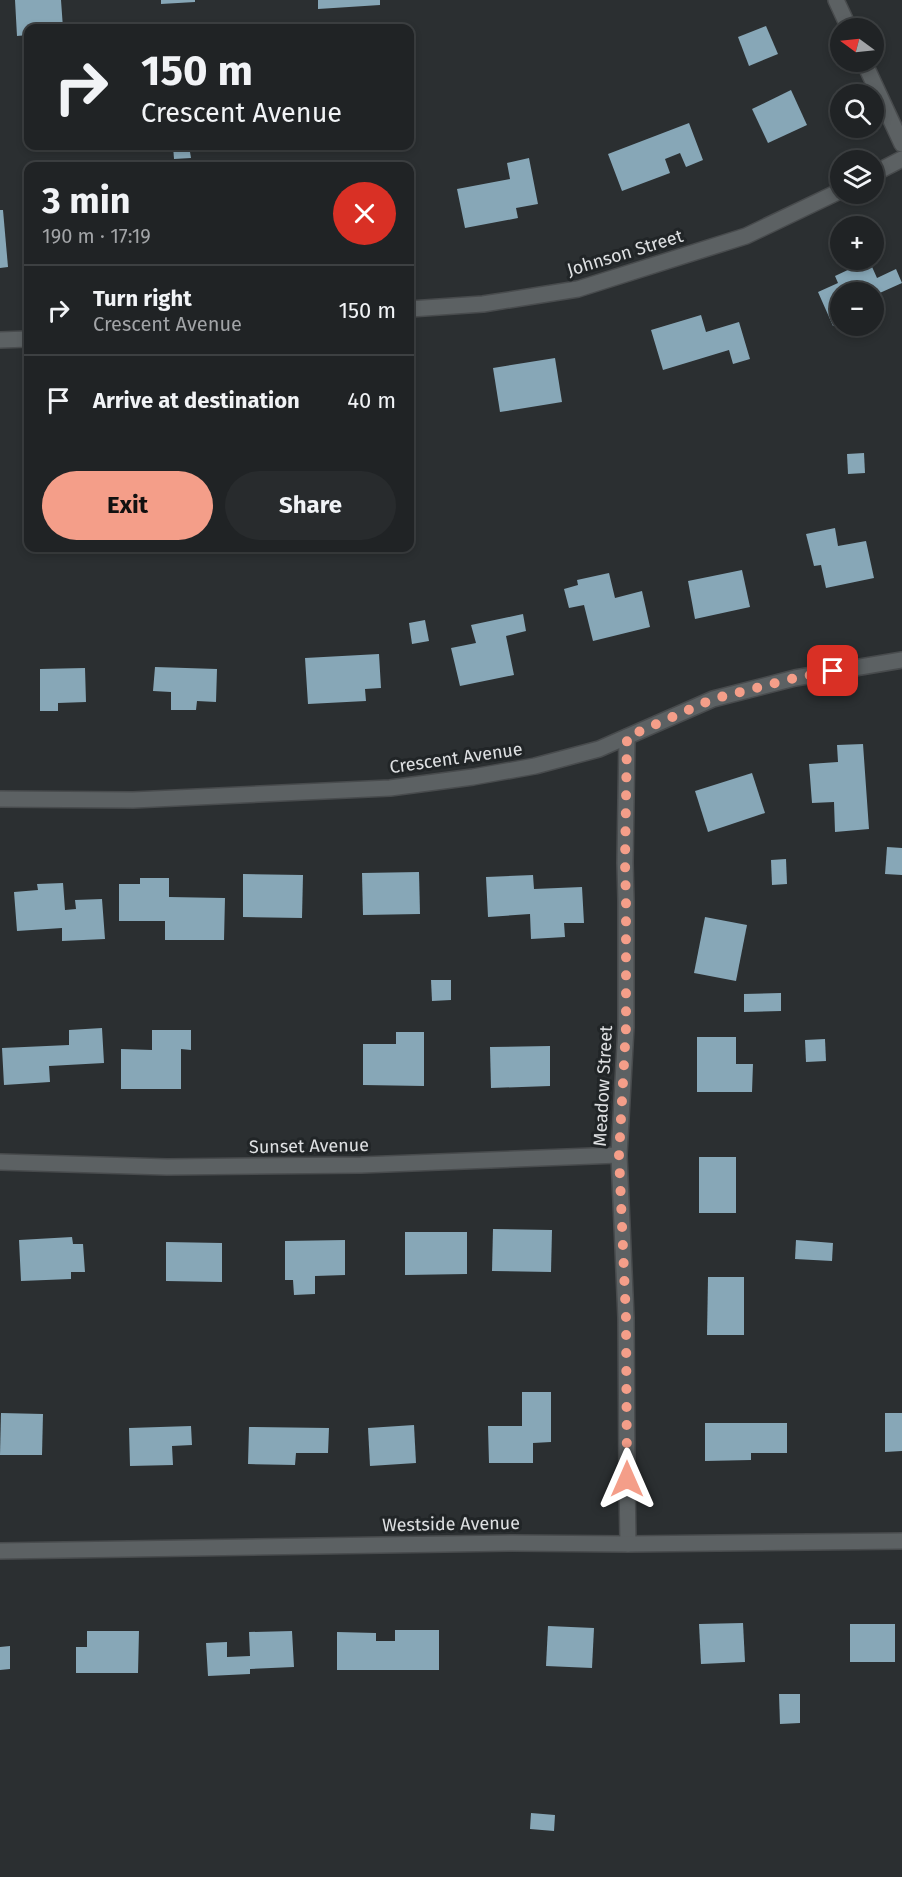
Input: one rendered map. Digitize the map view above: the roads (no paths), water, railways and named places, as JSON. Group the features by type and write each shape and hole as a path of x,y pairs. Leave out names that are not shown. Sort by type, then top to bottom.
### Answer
{"street":[{"path":"836,0 844,18"},
{"path":"869,72 902,144"},
{"path":"884,168 902,159"},
{"name":"Johnson Street","path":"414,309 483,304 578,289 746,236 830,196"},
{"path":"0,340 24,339"},
{"name":"Crescent Avenue","path":"0,799 133,800 390,788 473,777 536,766 598,749 713,699 795,678 902,660"},
{"name":"Meadow Street","path":"627,737 626,1027 619,1155 626,1318 628,1544"},
{"name":"Sunset Avenue","path":"0,1161 167,1167 361,1166 619,1155"},
{"name":"Westside Avenue","path":"0,1551 512,1543 902,1541"}]}
